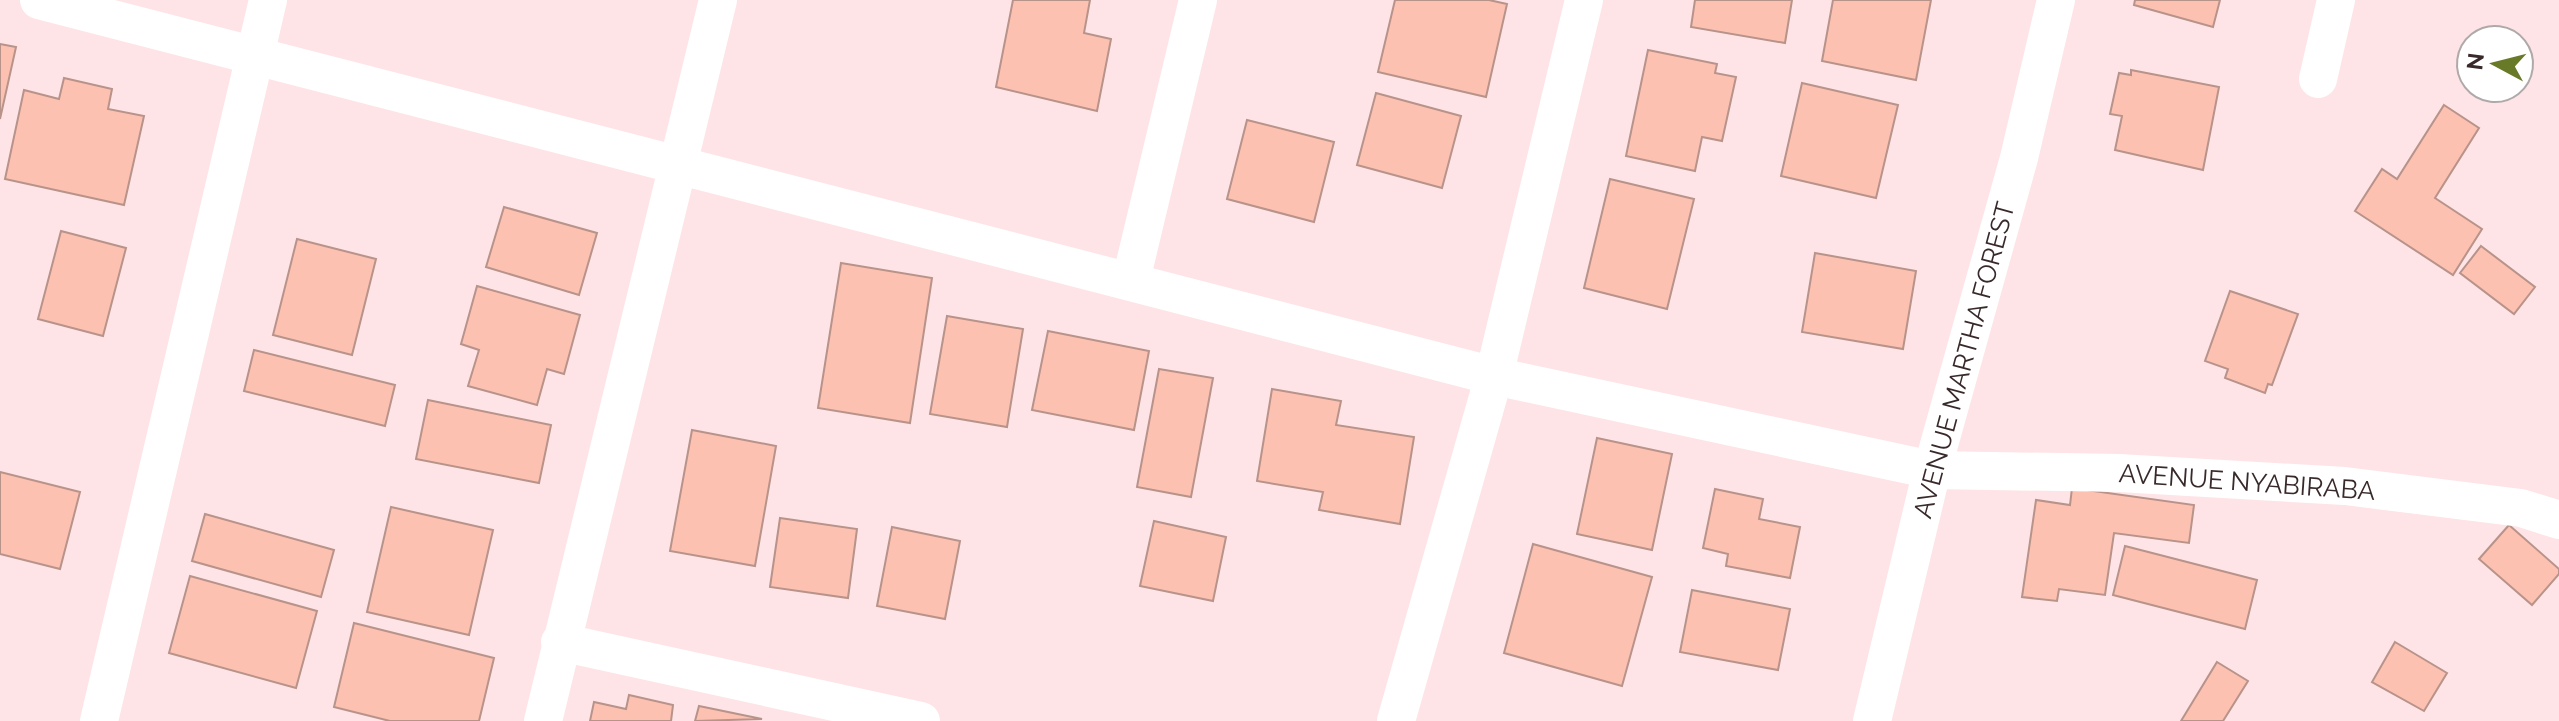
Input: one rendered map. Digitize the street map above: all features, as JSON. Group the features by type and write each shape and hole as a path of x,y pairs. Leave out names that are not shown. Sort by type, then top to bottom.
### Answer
{"street":[{"name":"AVENUE NYABIRABA","path":"39,0 1494,376 1932,470 2119,473 2345,486 2521,508 2559,520"},
{"path":"99,721 268,0"},
{"path":"543,721 718,0"},
{"path":"1131,280 1198,0"},
{"path":"1396,721 1494,376 1584,0"},
{"name":"AVENUE MARTHA FOREST","path":"1872,721 1932,470 2019,158 2056,0"},
{"path":"2318,79 2336,0"},
{"path":"560,642 921,721"}],"building":[{"path":"1013,0 1090,0 1084,33 1111,39 1097,111 996,87"},
{"path":"1395,0 1489,0 1507,4 1486,97 1378,72"},
{"path":"1695,0 1792,0 1785,43 1691,27"},
{"path":"1833,0 1931,0 1916,80 1822,61"},
{"path":"2135,0 2220,0 2213,27 2134,5"},
{"path":"0,44 16,47 0,119"},
{"path":"1648,50 1717,64 1715,73 1736,77 1722,141 1702,137 1695,171 1626,156"},
{"path":"2131,70 2219,87 2203,170 2115,150 2122,116 2110,114 2119,73 2131,75"},
{"path":"64,78 112,89 108,109 144,116 124,205 5,179 24,90 59,99"},
{"path":"1802,83 1898,105 1876,198 1781,176"},
{"path":"1376,93 1461,116 1442,188 1357,165"},
{"path":"2444,105 2479,128 2435,198 2482,229 2453,275 2355,211 2382,169 2397,179"},
{"path":"1247,120 1334,142 1314,222 1227,199"},
{"path":"1610,179 1694,199 1667,309 1584,288"},
{"path":"504,207 597,233 579,295 486,267"},
{"path":"61,231 126,248 103,336 38,319"},
{"path":"297,239 376,259 352,355 273,335"},
{"path":"2481,246 2535,287 2514,314 2460,273"},
{"path":"1815,253 1916,271 1903,349 1802,332"},
{"path":"841,263 932,278 910,423 818,408"},
{"path":"477,286 580,315 564,374 547,369 537,405 468,386 479,350 461,344"},
{"path":"2230,291 2298,314 2272,385 2268,384 2265,393 2225,378 2228,369 2205,361"},
{"path":"947,316 1023,329 1007,427 930,414"},
{"path":"1048,331 1149,351 1134,430 1032,410"},
{"path":"254,350 395,385 385,426 244,391"},
{"path":"1159,369 1213,378 1191,497 1137,487"},
{"path":"1272,389 1341,401 1336,425 1414,437 1400,524 1319,510 1323,492 1257,481"},
{"path":"428,400 551,425 539,483 416,459"},
{"path":"692,430 776,446 755,566 670,551"},
{"path":"1597,438 1672,454 1652,550 1577,534"},
{"path":"0,472 80,492 60,569 0,554"},
{"path":"2072,488 2194,505 2189,543 2114,533 2105,595 2059,589 2057,601 2022,597 2036,500 2070,505"},
{"path":"1715,489 1763,499 1759,519 1800,527 1790,578 1726,566 1728,554 1703,548"},
{"path":"391,507 493,530 469,635 367,612"},
{"path":"205,514 334,550 321,597 192,561"},
{"path":"780,518 857,529 848,598 770,587"},
{"path":"1154,521 1226,537 1213,601 1140,586"},
{"path":"2509,525 2559,569 2559,574 2532,605 2479,559"},
{"path":"892,527 960,541 945,619 877,606"},
{"path":"1533,544 1652,577 1622,686 1504,653"},
{"path":"2125,546 2257,580 2245,629 2113,595"},
{"path":"190,576 317,611 296,688 169,653"},
{"path":"1692,590 1790,609 1778,670 1680,652"},
{"path":"354,623 494,658 479,721 390,721 334,707"},
{"path":"2395,642 2447,673 2424,711 2372,682"},
{"path":"2217,662 2248,681 2223,721 2181,721"},
{"path":"629,695 673,705 671,721 590,721 594,702 626,709"},
{"path":"699,706 762,719 695,721"}]}
